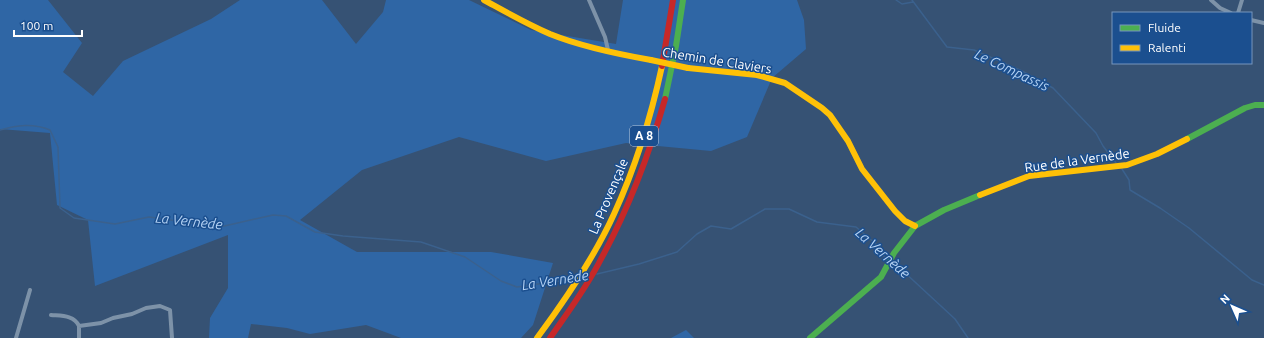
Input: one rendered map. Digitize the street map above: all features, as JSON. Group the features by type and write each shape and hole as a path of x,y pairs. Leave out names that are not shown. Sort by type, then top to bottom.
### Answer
{"main road":[{"name":"Chemin de Claviers","path":"484,0 530,24 561,37 608,50 688,68 757,75 785,83 830,115 848,141 862,169 895,211 905,221 915,226"},
{"name":"La Provençale","path":"537,338 559,310 588,264 601,241 629,179 642,141 660,78 672,0"},
{"name":"La Provençale","path":"550,338 567,316 601,261 625,215 641,179 653,144 671,79 683,0"},
{"name":"Rue de la Vernède","path":"915,226 944,210 1030,176 1127,166 1179,143 1245,108 1264,104"},
{"path":"810,338 881,277 898,247 915,226"}],"street":[{"path":"589,0 605,37 608,50"},
{"path":"1211,0 1220,8 1229,12"},
{"path":"1238,12 1242,0"},
{"path":"1252,20 1264,23"},
{"path":"16,338 30,290"},
{"path":"79,326 101,323 113,318 132,314 146,308 160,306 170,310 172,338"},
{"path":"51,315 72,318 77,321 79,326 79,338"}],"shaded area":[{"path":"0,0 48,0 82,43 63,72 93,96 123,61 211,19 240,0 322,0 356,44 383,12 386,0 469,0 531,30 616,44 623,0 797,0 804,20 806,49 772,78 747,137 711,151 626,143 546,161 459,137 362,170 300,220 357,252 491,252 553,263 533,325 521,338 401,338 366,325 310,334 287,328 251,324 248,338 209,338 210,318 228,288 228,235 95,286 88,220 57,205 50,133 0,129"},
{"path":"686,330 694,338 671,338"}],"waterway":[{"name":"Le Compassis","path":"896,0 902,4 913,2"},
{"name":"Le Compassis","path":"912,0 947,47 974,50 1022,71 1053,88 1096,133 1103,146 1116,163"},
{"name":"La Vernède","path":"0,130 25,126 37,126 50,130 58,147 60,208 74,218 115,224 149,217 220,227 273,215 286,216 315,232 343,236 421,242 465,257 501,281 517,287 574,279"},
{"name":"Le Compassis","path":"1122,169 1129,180 1130,190 1189,228 1252,280 1264,285"},
{"name":"La Vernède","path":"597,274 639,264 677,252 697,234 711,226 731,229 765,209 789,209 817,222 856,227 876,244 887,261"},
{"name":"La Vernède","path":"891,263 902,270 955,319 968,338"}],"traffic: fast":[{"path":"665,99 676,46 683,0"},
{"path":"1187,139 1245,108 1255,105 1264,105"},
{"path":"810,338 881,277 894,253 915,226 944,210 980,195"}],"traffic: slow":[{"path":"484,0 517,18 562,39 600,50 651,60"},
{"path":"651,60 688,68"},
{"path":"537,338 579,278 598,246 614,214 642,141 662,66"},
{"path":"688,68 757,75 785,83 822,108 830,115 848,141 862,169 895,211 905,221 915,226"},
{"path":"980,195 1029,176 1127,165 1157,154 1187,139"}],"traffic: jam":[{"path":"662,66 673,0"},
{"path":"550,338 590,280 621,220 638,181 665,99"}]}
